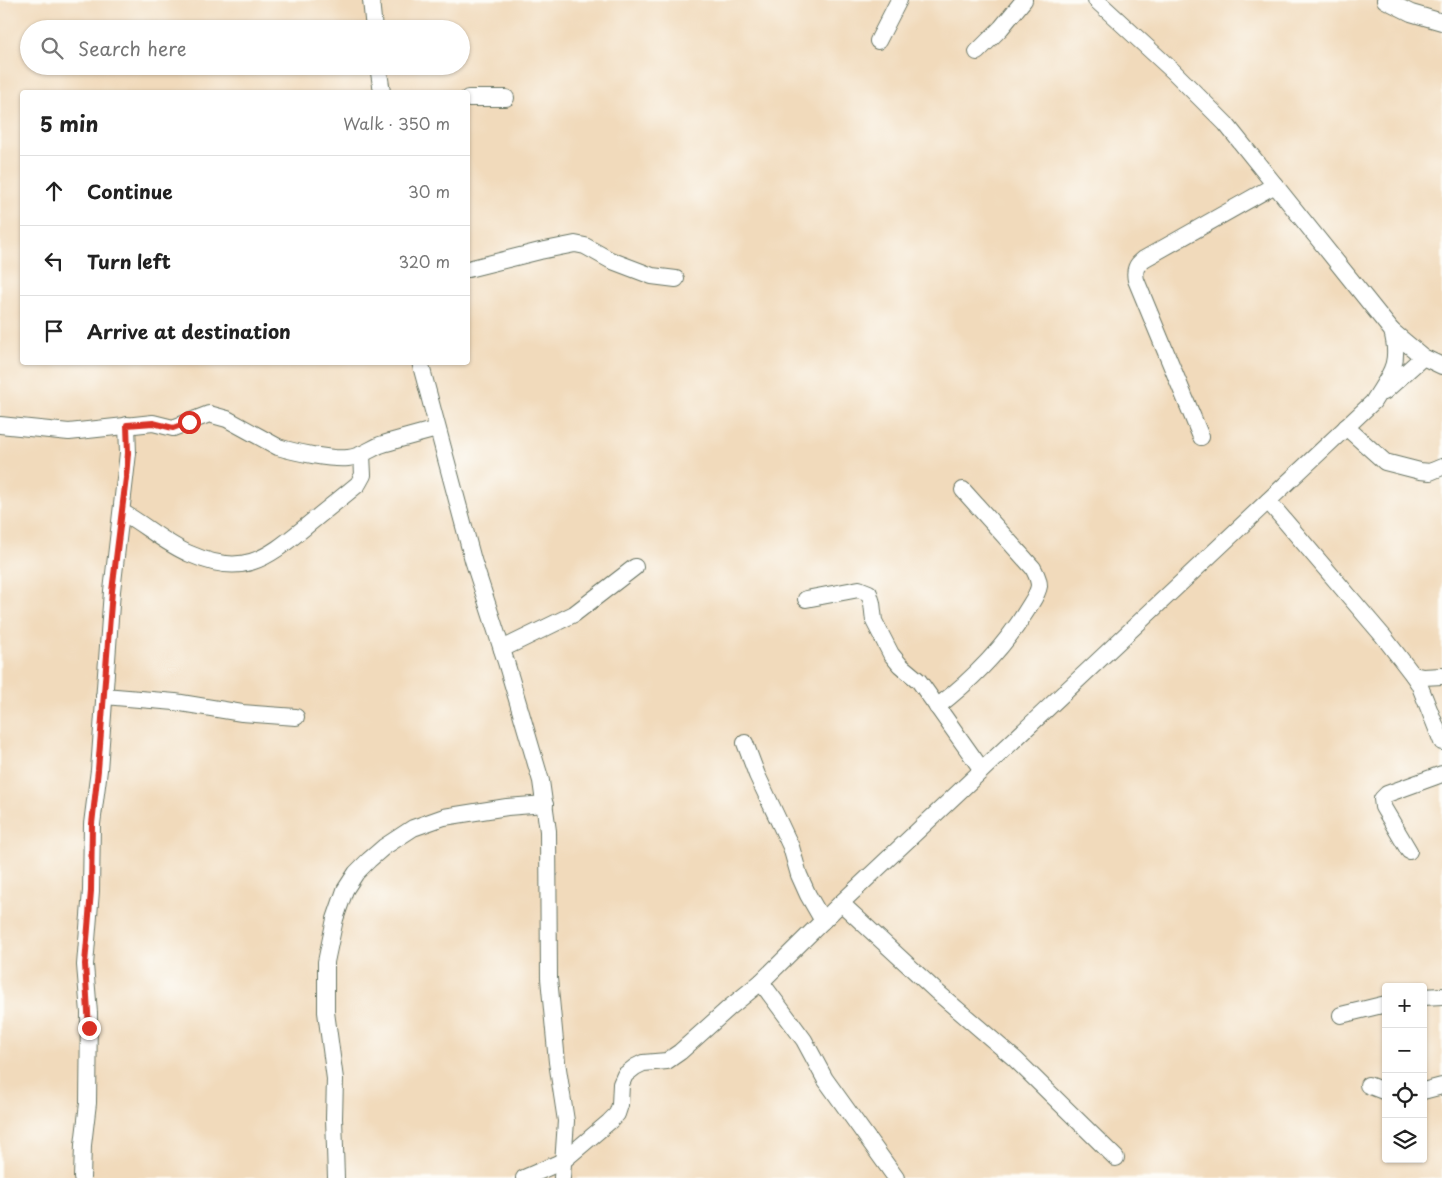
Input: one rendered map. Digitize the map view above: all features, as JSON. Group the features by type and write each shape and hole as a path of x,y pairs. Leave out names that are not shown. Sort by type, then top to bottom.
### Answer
{"street":[{"path":"371,0 373,20"},
{"path":"878,40 899,0"},
{"path":"976,52 1024,0"},
{"path":"1096,0 1226,124 1392,331 1423,358 1442,366"},
{"path":"1385,0 1412,13 1442,22"},
{"path":"379,75 382,90"},
{"path":"470,98 506,98"},
{"path":"1201,437 1136,280 1136,268 1138,263 1144,259 1276,185"},
{"path":"470,268 575,244 585,246 610,260 652,276 676,279"},
{"path":"1372,402 1394,366 1396,344 1392,331"},
{"path":"524,1178 563,1161 609,1122 616,1114 620,1105 621,1084 625,1075 630,1070 644,1063 667,1061 761,982 842,902 1346,426 1423,358"},
{"path":"421,365 473,560 530,742 541,781 545,804 548,846 549,978 557,1062 566,1121 562,1178"},
{"path":"0,425 69,432 153,423 173,428 208,414 227,419 278,447 336,458 362,455 378,446 437,429"},
{"path":"82,1178 83,1145 88,1103 89,1013 86,950 91,891 92,824 113,581 128,453 127,425"},
{"path":"1346,426 1385,462 1430,472 1442,467"},
{"path":"122,512 178,548 206,560 231,565 256,561 273,553 358,484 364,475 362,455"},
{"path":"938,707 961,688 1003,643 1020,622 1039,587 1038,577 1032,568 963,490"},
{"path":"1268,501 1383,636 1413,675 1419,684 1442,742"},
{"path":"502,649 574,614 635,567"},
{"path":"806,598 860,589 869,593 874,621 887,648 900,665 919,681 982,770"},
{"path":"1413,675 1423,677 1442,676"},
{"path":"104,696 175,702 242,713 296,717"},
{"path":"745,743 757,775 791,847 802,882 823,921"},
{"path":"1409,851 1383,807 1382,799 1387,794 1442,774"},
{"path":"336,1178 335,1079 326,1012 326,962 335,919 345,890 356,873 368,860 384,847 414,828 444,817 507,807 545,804"},
{"path":"842,902 936,992 1015,1058 1116,1158"},
{"path":"761,982 804,1040 825,1079 896,1178"},
{"path":"1427,997 1442,996"},
{"path":"1341,1015 1382,1005"},
{"path":"1368,1085 1382,1090"},
{"path":"1427,1090 1442,1086"},
{"path":"566,1121 573,1129 591,1136"}],"route":[{"path":"89,1028 85,964 91,891 92,824 112,591 126,478 128,453 127,425 153,423 173,428 189,422"}]}
